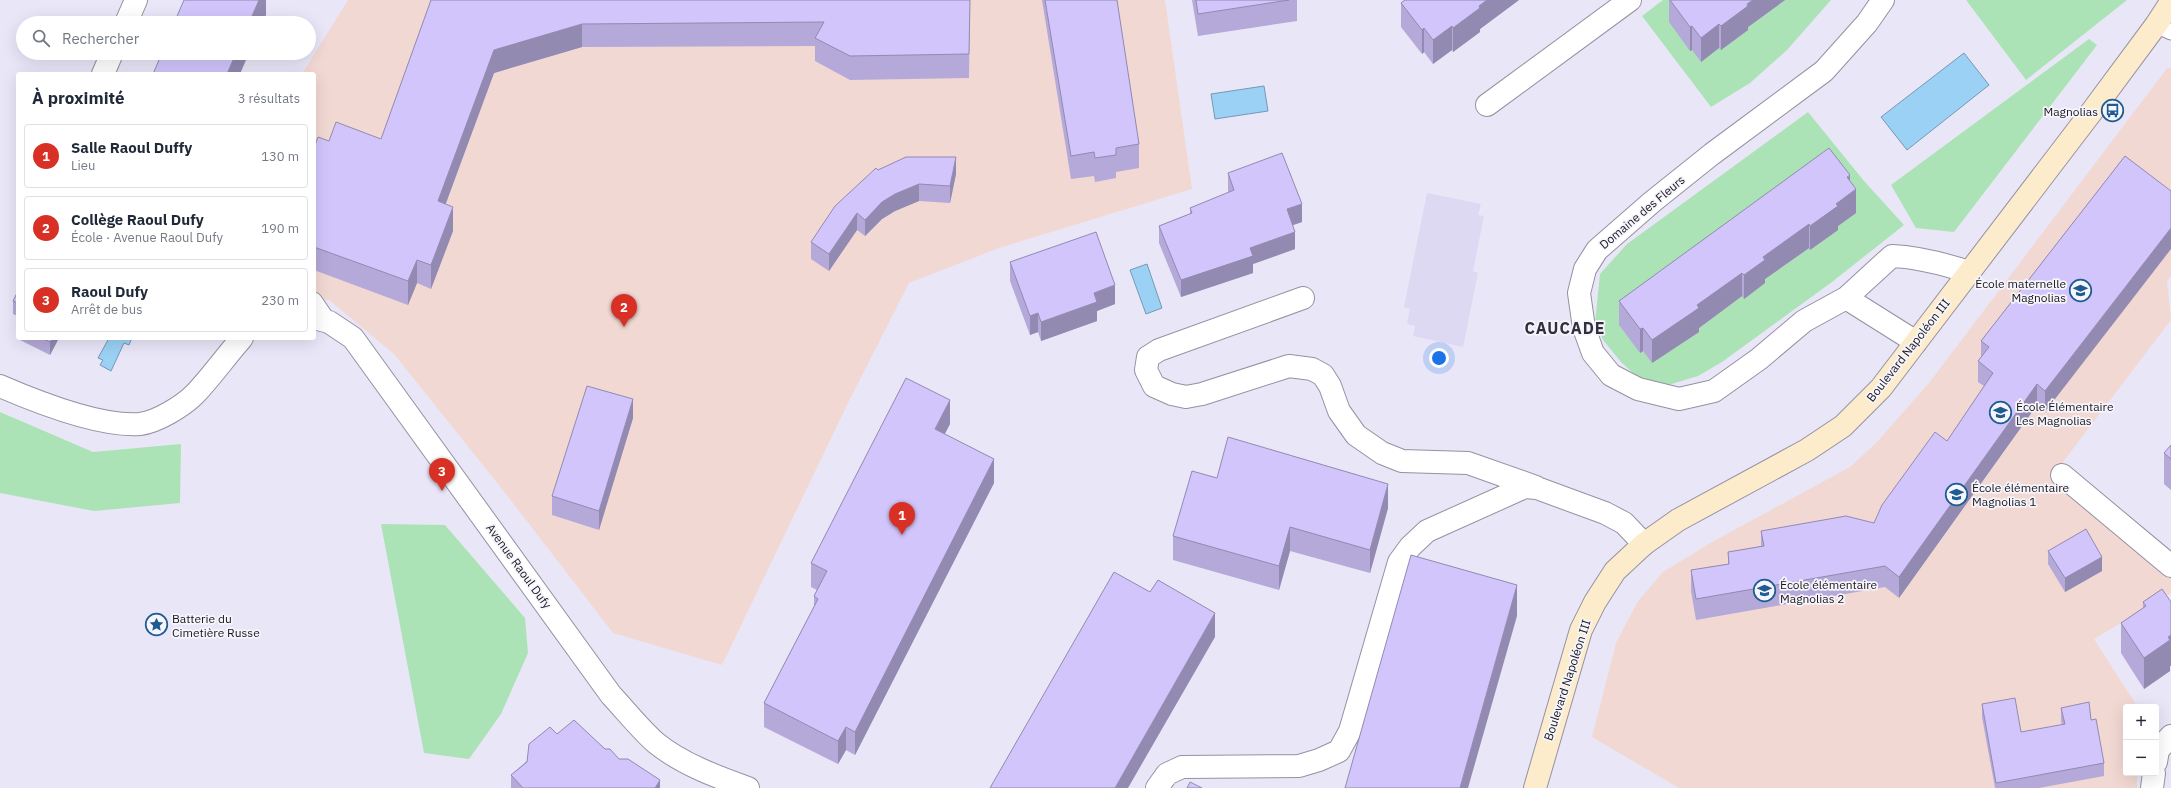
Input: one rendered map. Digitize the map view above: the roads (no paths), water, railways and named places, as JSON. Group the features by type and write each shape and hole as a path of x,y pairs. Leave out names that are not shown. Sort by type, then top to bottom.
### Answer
{"main road":[{"name":"Boulevard Napoléon III","path":"1535,788 1581,630 1595,602 1615,571 1644,544 1678,520 1807,450 1843,426 1881,388 1969,272 2164,28 2171,2"}],"street":[{"path":"129,16 136,0"},
{"path":"1487,105 1630,0"},
{"name":"Domaine des Fleurs","path":"1883,0 1867,23 1824,71 1706,159 1652,202 1597,250 1585,270 1579,293 1584,328 1593,353 1611,376 1638,390 1679,399 1714,391 1759,359 1804,321 1846,298 1892,256 1911,257 1939,263 1969,272"},
{"path":"104,72 109,60"},
{"path":"1303,298 1159,350 1148,357 1146,370 1154,386 1172,394 1186,397 1202,394 1289,366 1312,369 1323,375 1339,411 1356,435 1382,453 1402,461 1468,463 1605,513 1624,523 1644,544"},
{"path":"1846,298 1916,342"},
{"name":"Avenue Raoul Dufy","path":"322,320 353,338 374,364 612,695 632,718 657,743 689,763 721,779 748,788"},
{"path":"0,386 54,406 107,422 141,424 172,412 195,394 240,340"},
{"path":"2062,475 2171,566"},
{"path":"1157,788 1167,774 1182,767 1298,766 1320,760 1339,751 1350,732 1399,562 1410,547 1427,531 1525,487 1537,488"},
{"path":"2159,749 2171,736"},
{"path":"2152,788 2154,776"}],"lane":[{"path":"316,305 322,320"}],"water":[{"path":"1964,53 1989,85 1907,150 1881,117"},
{"path":"1264,86 1268,111 1215,119 1211,94"},
{"path":"1147,264 1162,308 1146,314 1130,270"},
{"path":"108,340 131,340 129,345 124,343 111,371 100,365 103,360 98,358"}],"place":[{"name":"Magnolias","path":"2113,111"},
{"name":"École maternelle Magnolias","path":"2081,290"},
{"name":"Collège Raoul Dufy","path":"624,327"},
{"name":"École Élémentaire Les Magnolias","path":"2001,413"},
{"name":"Raoul Dufy","path":"442,491"},
{"name":"École élémentaire Magnolias 1","path":"1957,494"},
{"name":"Salle Raoul Duffy","path":"902,535"},
{"name":"École élémentaire Magnolias 2","path":"1765,591"},
{"name":"Batterie du Cimetière Russe","path":"157,625"}],"district":[{"name":"CAUCADE","path":"1565,328"}]}
